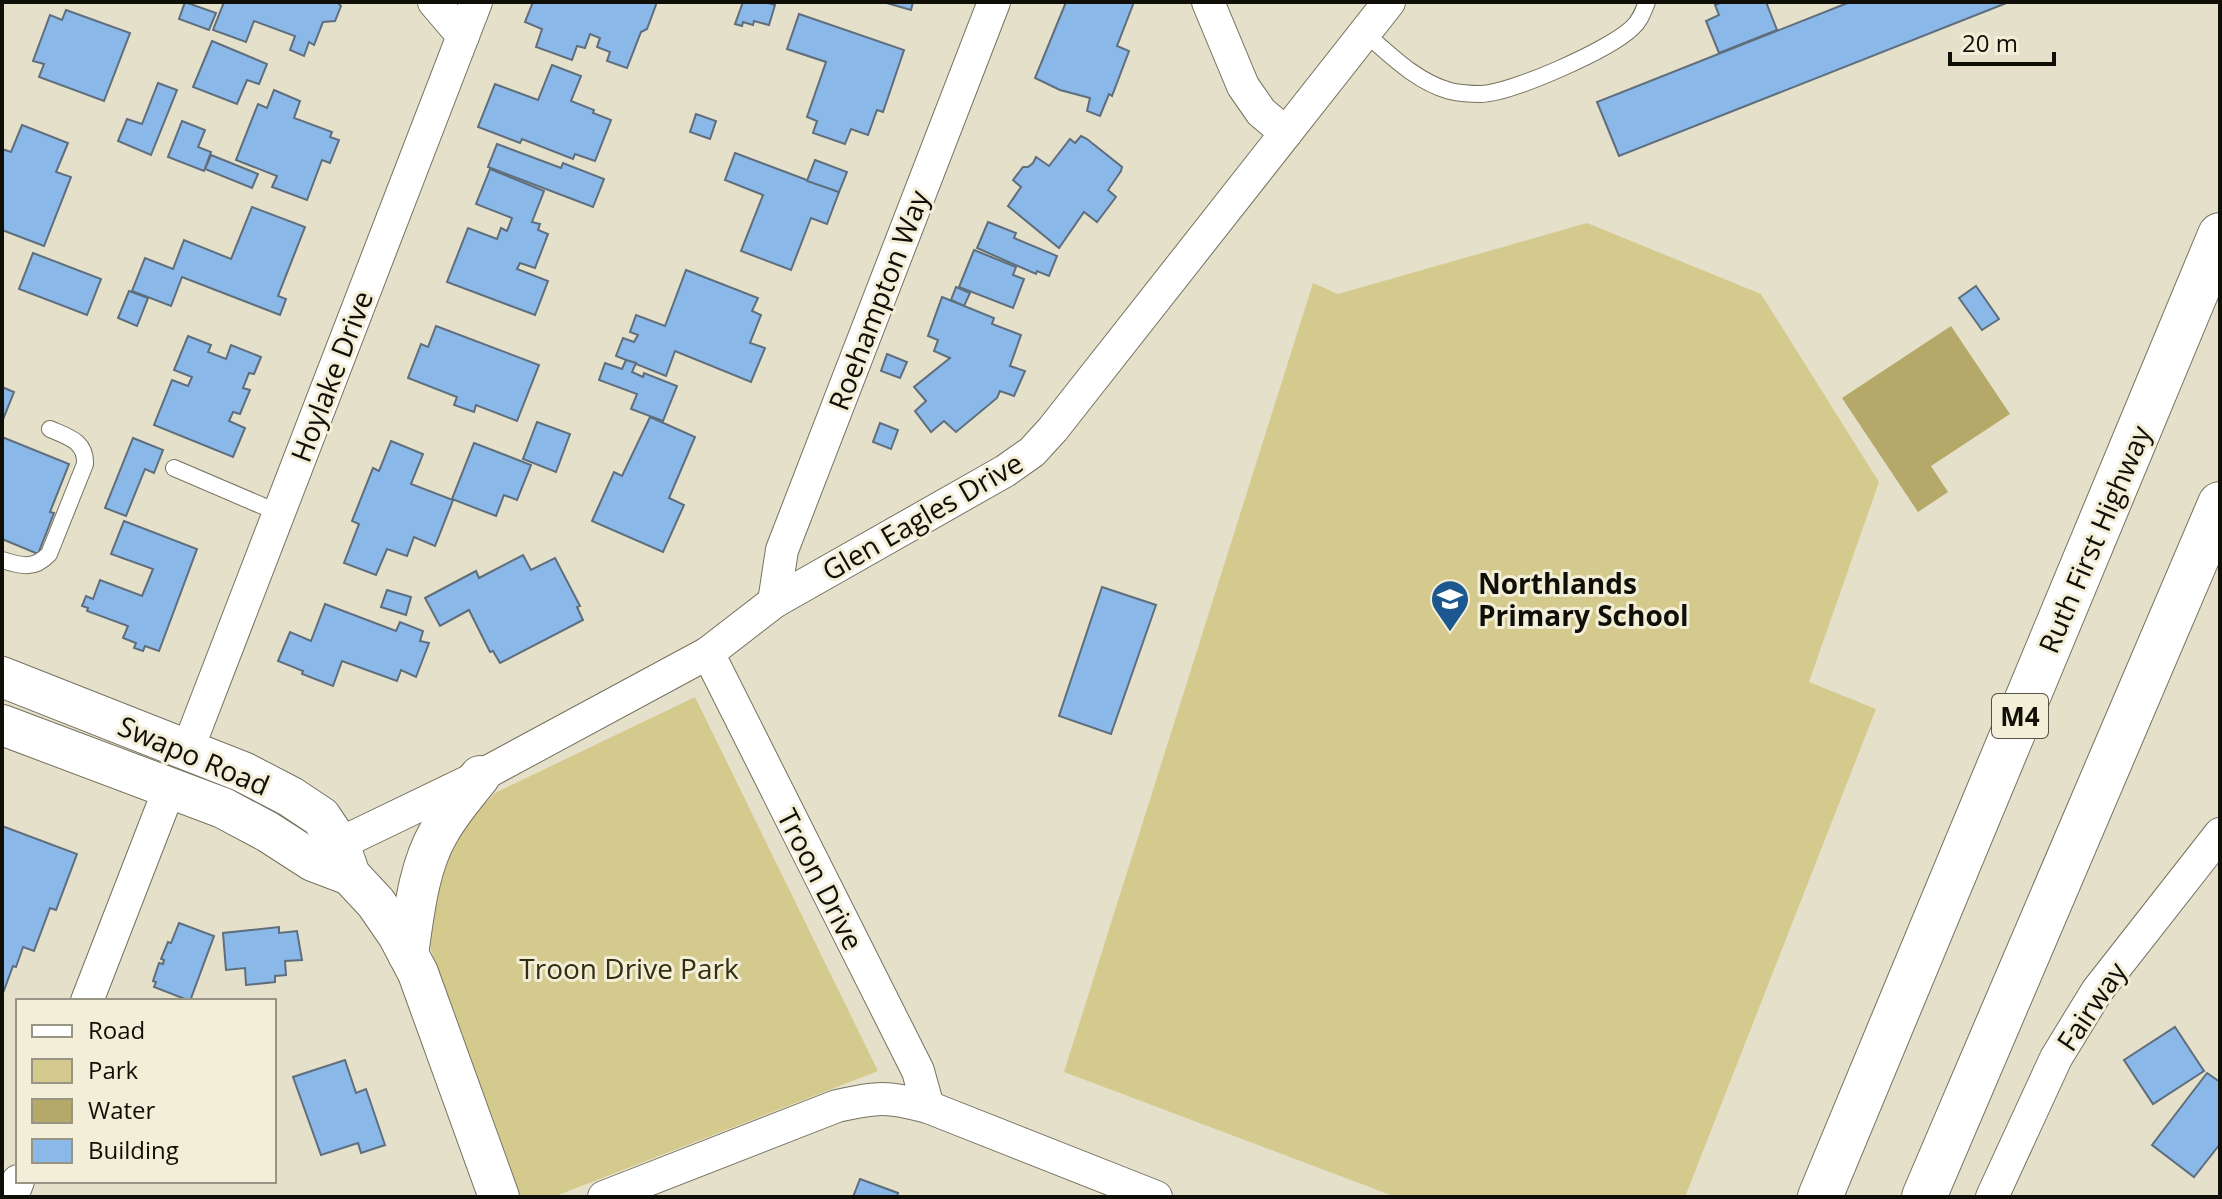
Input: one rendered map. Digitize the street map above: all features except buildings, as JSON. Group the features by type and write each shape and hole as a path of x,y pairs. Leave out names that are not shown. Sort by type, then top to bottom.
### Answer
{"highway":[{"name":"Ruth First Highway","path":"1820,1197 2220,235"},
{"path":"1924,1197 2220,504"}],"street":[{"path":"434,2 463,36"},
{"name":"Hoylake Drive","path":"187,751 476,2"},
{"name":"Roehampton Way","path":"774,602 782,550 994,2"},
{"path":"1208,2 1243,86 1261,112 1286,133"},
{"name":"Glen Eagles Drive","path":"334,860 480,776 708,653 774,602 1005,471 1032,452 1389,2"},
{"path":"791,527 806,547 841,564"},
{"name":"Troon Drive","path":"708,653 918,1071 928,1107"},
{"name":"Swapo Road","path":"2,677 243,772 291,797 321,817 334,860"},
{"name":"Swapo Road","path":"2,725 223,808 268,832 334,860 376,903 398,935 418,973 499,1197"},
{"path":"408,954 414,911 428,856 438,833 480,776"},
{"path":"88,999 170,787"},
{"name":"Fairway","path":"1992,1197 2056,1058 2097,991 2220,834"},
{"path":"604,1197 837,1106 873,1098 896,1098 928,1107 1156,1197"}],"lane":[{"path":"1365,33 1418,77 1450,91 1482,94 1527,81 1592,53 1631,29 1641,17 1647,2"},
{"path":"2,560 27,566 40,563 49,554 85,464 85,455 77,442 50,429"},
{"path":"174,468 279,513"}],"green space":[{"path":"1587,223 1761,294 1879,482 1809,682 1876,709 1685,1197 1396,1197 1064,1072 1313,283 1338,294"},
{"name":"Troon Drive Park","path":"695,697 878,1071 553,1197 521,1197 430,947 436,892 446,845 495,793"}],"water":[{"path":"1951,326 2010,414 1931,466 1948,492 1918,512 1842,398"}],"place":[{"name":"Northlands Primary School","path":"1450,633"}]}
